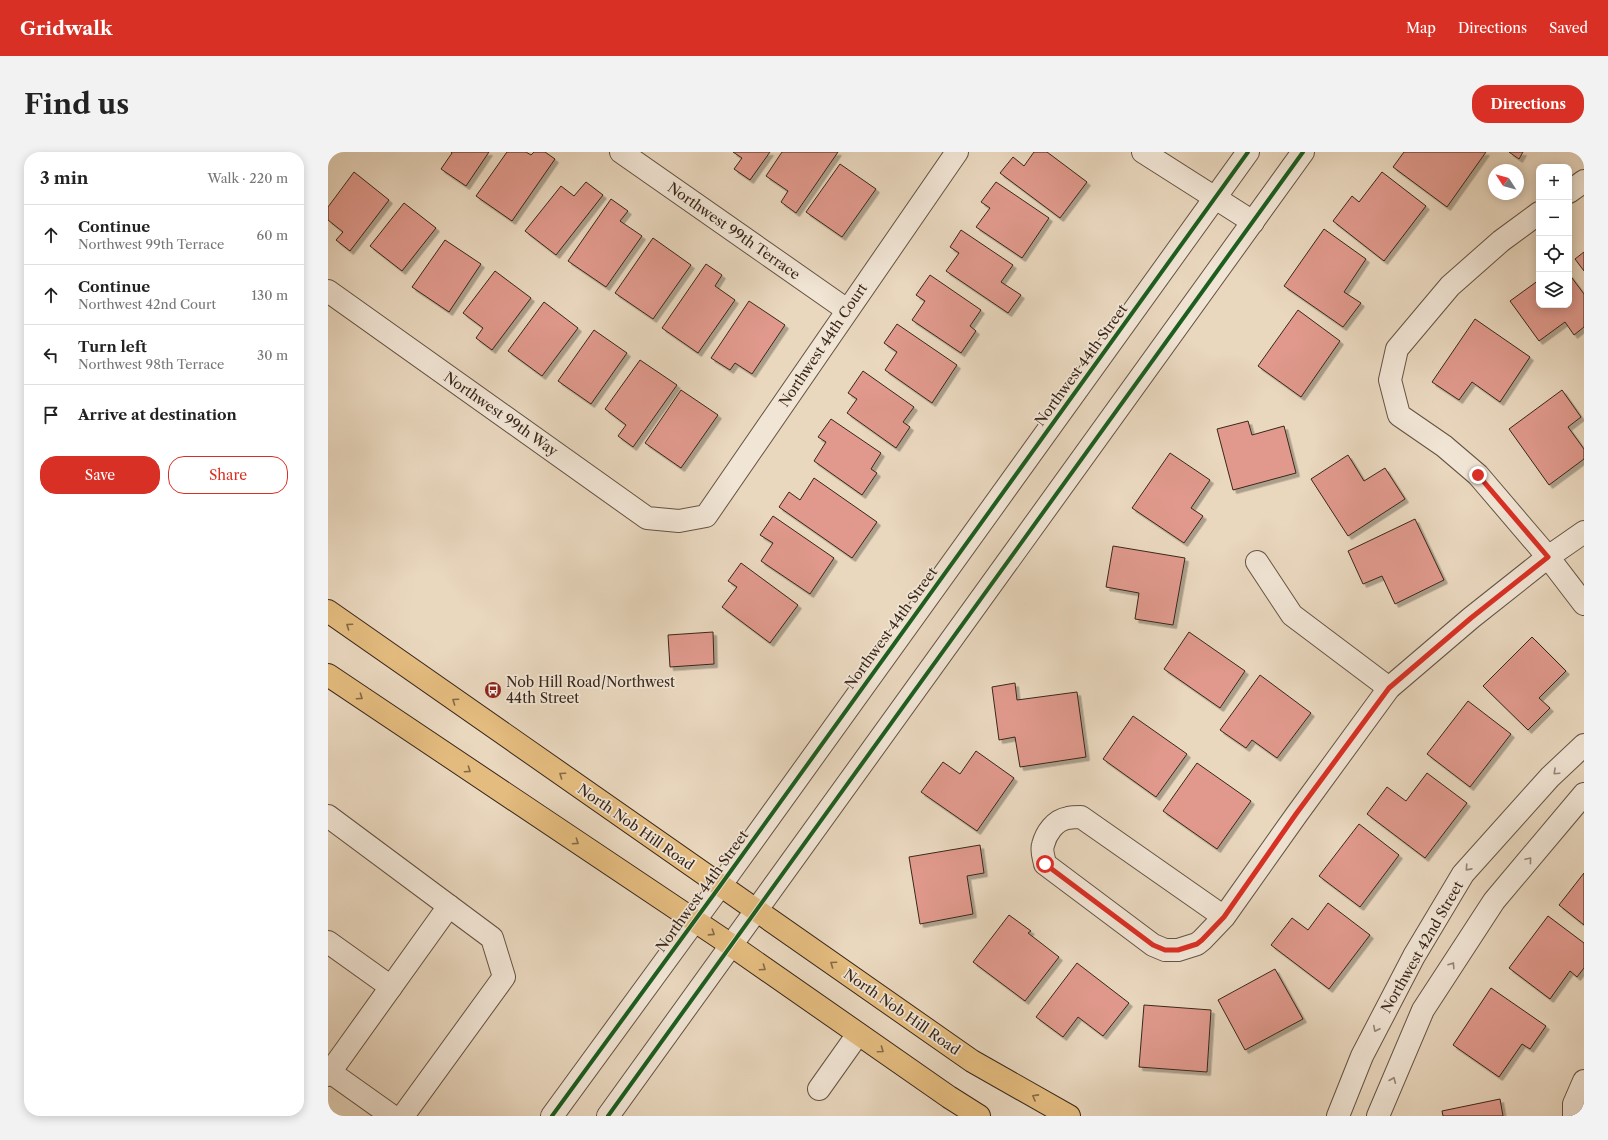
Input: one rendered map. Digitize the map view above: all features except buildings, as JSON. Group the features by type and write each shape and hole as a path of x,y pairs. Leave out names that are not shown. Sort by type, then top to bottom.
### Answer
{"main road":[{"name":"North Nob Hill Road","path":"328,611 972,1061 1069,1116"},
{"path":"328,675 693,921 731,945 949,1097 979,1116"}],"street":[{"name":"Northwest 99th Terrace","path":"621,152 847,310"},
{"name":"Northwest 44th Court","path":"679,521 706,516 957,152"},
{"path":"1143,152 1253,222"},
{"name":"Northwest 44th Street","path":"552,1116 720,886 1248,152"},
{"path":"608,1116 1303,152"},
{"path":"1572,190 1584,181"},
{"path":"1536,216 1501,241 1450,286 1397,349 1390,380 1399,415 1444,446 1478,475 1548,557 1584,604"},
{"name":"Northwest 99th Way","path":"328,292 647,518 679,521"},
{"path":"1224,917 1081,817 1062,820 1050,828 1043,845 1045,864 1153,945 1165,950 1178,950 1197,944 1224,917 1296,814 1389,688 1471,618 1548,557 1584,532"},
{"path":"1257,562 1292,615 1389,688"},
{"name":"Northwest 42nd Street","path":"1338,1116 1362,1056 1407,969 1463,874 1550,777 1584,745"},
{"path":"1378,1116 1423,1010 1494,901 1584,794"},
{"path":"328,816 492,938 504,977 403,1116"},
{"path":"392,1116 329,1073 449,906"},
{"path":"328,942 391,987"},
{"path":"819,1089 858,1034"},
{"path":"1574,1116 1574,1104 1584,1081"}],"cycle path":[{"path":"552,1116 720,886 1248,152"},
{"path":"608,1116 1303,152"}],"place":[{"name":"Nob Hill Road/Northwest 44th Street","path":"493,690"}],"route":[{"path":"1045,864 1153,945 1165,950 1178,950 1197,944 1202,940 1224,917 1296,814 1389,688 1471,618 1548,557 1478,475"}]}
